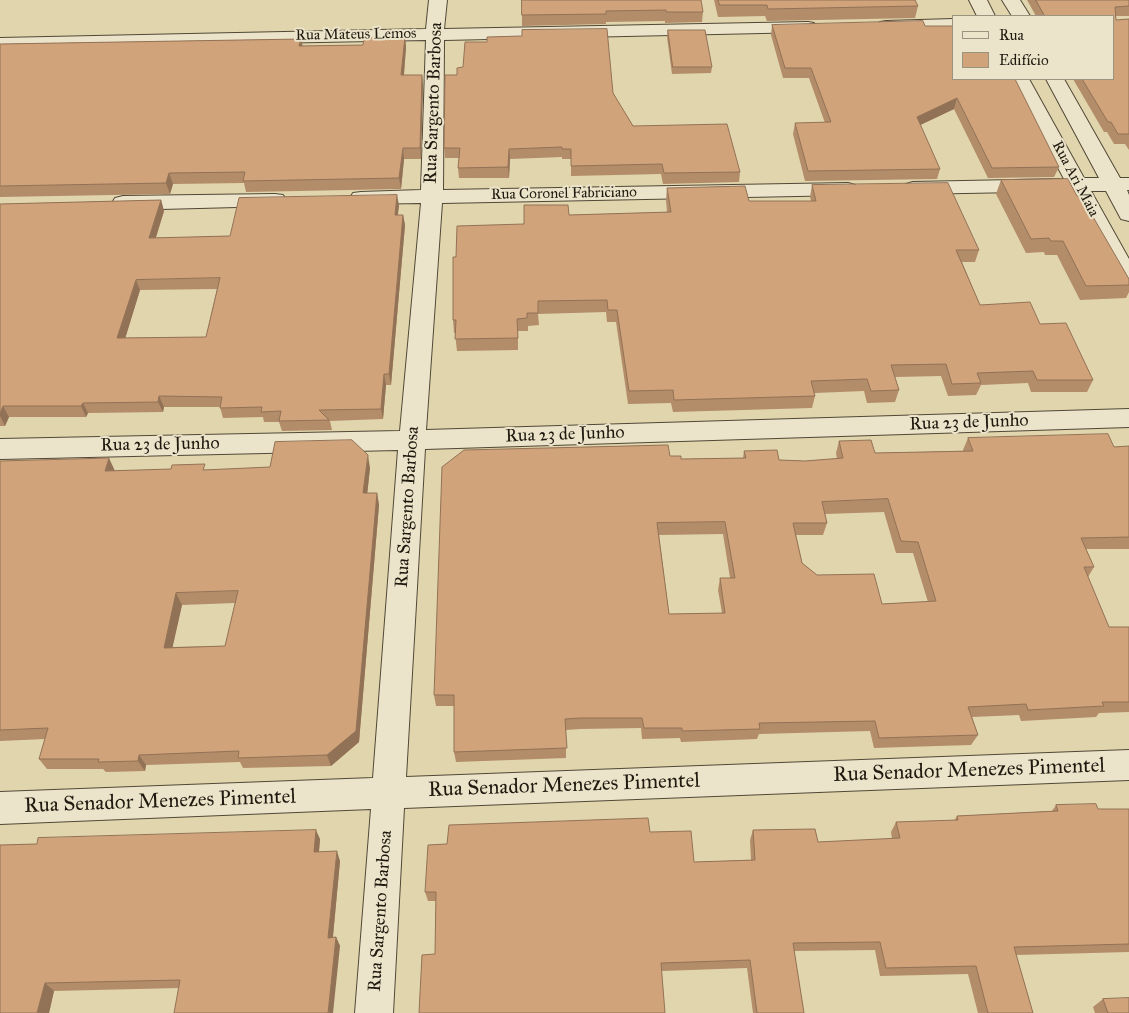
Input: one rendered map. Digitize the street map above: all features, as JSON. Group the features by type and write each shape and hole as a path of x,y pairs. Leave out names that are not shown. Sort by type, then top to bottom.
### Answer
{"street":[{"name":"Rua Sargento Barbosa","path":"374,1013 412,440 432,196 435,34 438,0"},
{"path":"978,0 986,15"},
{"path":"1011,0 1020,15"},
{"path":"873,26 952,24"},
{"name":"Rua Mateus Lemos","path":"0,43 823,27"},
{"name":"Rua Ari Maia","path":"1021,80 1129,280"},
{"name":"Rua Ari Maia","path":"1056,80 1121,184 1129,214"},
{"name":"Rua Coronel Fabriciano","path":"343,198 1121,184"},
{"path":"108,204 294,199"},
{"name":"Rua 23 de Junho","path":"0,449 412,440 1129,418"},
{"name":"Rua Senador Menezes Pimentel","path":"0,808 1129,764"}],"building":[{"path":"522,0 701,0 703,12 666,12 666,10 606,11 606,14 522,15"},
{"path":"718,0 915,0 918,6 768,9 767,5 720,5"},
{"path":"1036,0 1129,0 1129,6 1115,7 1116,20 1129,19 1129,134 1118,134 1111,122 1108,122 1083,80 1114,80 1114,15 1044,15"},
{"path":"923,21 925,26 952,26 952,80 1016,80 1059,167 992,168 957,98 917,117 940,169 808,171 795,123 831,122 811,68 785,68 772,25"},
{"path":"607,29 613,93 633,126 727,124 740,172 664,173 662,164 571,166 571,149 562,149 562,147 509,149 508,167 458,168 460,148 444,148 445,75 457,75 457,68 463,67 465,42 487,42 487,37 522,36 522,30"},
{"path":"668,30 705,30 712,67 673,67"},
{"path":"405,37 401,75 422,75 420,148 403,148 399,178 243,181 245,172 169,173 166,183 0,186 0,44 301,39 299,46 363,45 364,38"},
{"path":"1068,179 1077,196 1081,196 1129,279 1129,285 1086,286 1063,241 1051,241 1049,238 1031,239 1001,180"},
{"path":"948,183 979,250 956,250 980,305 1030,302 1040,324 1066,323 1093,380 1037,380 1033,371 977,373 981,383 952,384 946,364 891,365 899,390 871,391 867,379 811,381 815,396 674,400 673,390 629,391 617,310 608,310 607,300 538,301 538,313 527,313 527,318 517,319 518,338 455,339 456,320 453,320 453,257 456,257 457,226 524,224 524,205 568,205 569,215 671,212 667,188 745,186 749,201 816,201 812,185"},
{"path":"397,195 395,215 403,215 389,374 384,374 381,409 319,410 329,420 279,421 281,411 261,412 262,407 220,408 222,397 159,396 158,402 83,403 81,406 3,406 0,414 0,204 161,200 149,238 230,236 239,198","holes":["220,278 206,337 117,338 136,280"]},
{"path":"1108,434 1114,447 1129,446 1129,537 1081,538 1094,567 1084,567 1109,627 1129,627 1129,702 1102,702 1104,706 1028,710 1026,704 968,707 978,735 879,738 875,721 759,723 760,729 682,731 682,728 644,728 642,718 565,719 567,748 454,752 454,695 434,695 442,467 464,450 668,445 670,456 681,456 681,459 746,458 744,451 777,450 779,460 805,461 843,458 839,441 871,440 875,453 973,451 968,438","holes":["888,499 901,541 918,542 936,601 882,604 874,574 817,575 802,563 793,523 827,523 822,502","725,522 735,578 720,578 725,613 669,614 657,523"]},
{"path":"352,440 368,455 363,493 377,493 356,731 327,755 238,758 239,751 139,755 138,761 98,762 99,759 39,759 48,728 0,730 0,461 109,458 105,471 171,469 172,465 205,464 203,470 270,467 275,442","holes":["238,591 225,646 164,648 176,593"]},
{"path":"1096,804 1098,809 1129,809 1129,944 1014,947 1033,1013 988,1013 976,966 886,968 880,942 793,943 804,1013 757,1013 750,960 661,963 665,1013 419,1013 422,955 435,954 436,892 425,892 428,845 447,844 449,825 648,818 650,832 691,831 694,862 755,860 753,830 815,829 818,842 900,838 896,822 958,820 957,816 1058,811 1056,805"},
{"path":"316,830 314,852 337,851 328,938 336,937 328,1013 174,1013 180,980 45,983 37,1013 0,1013 0,845 37,844 38,838"},
{"path":"1129,998 1129,1013 1108,1013 1103,999"}]}
